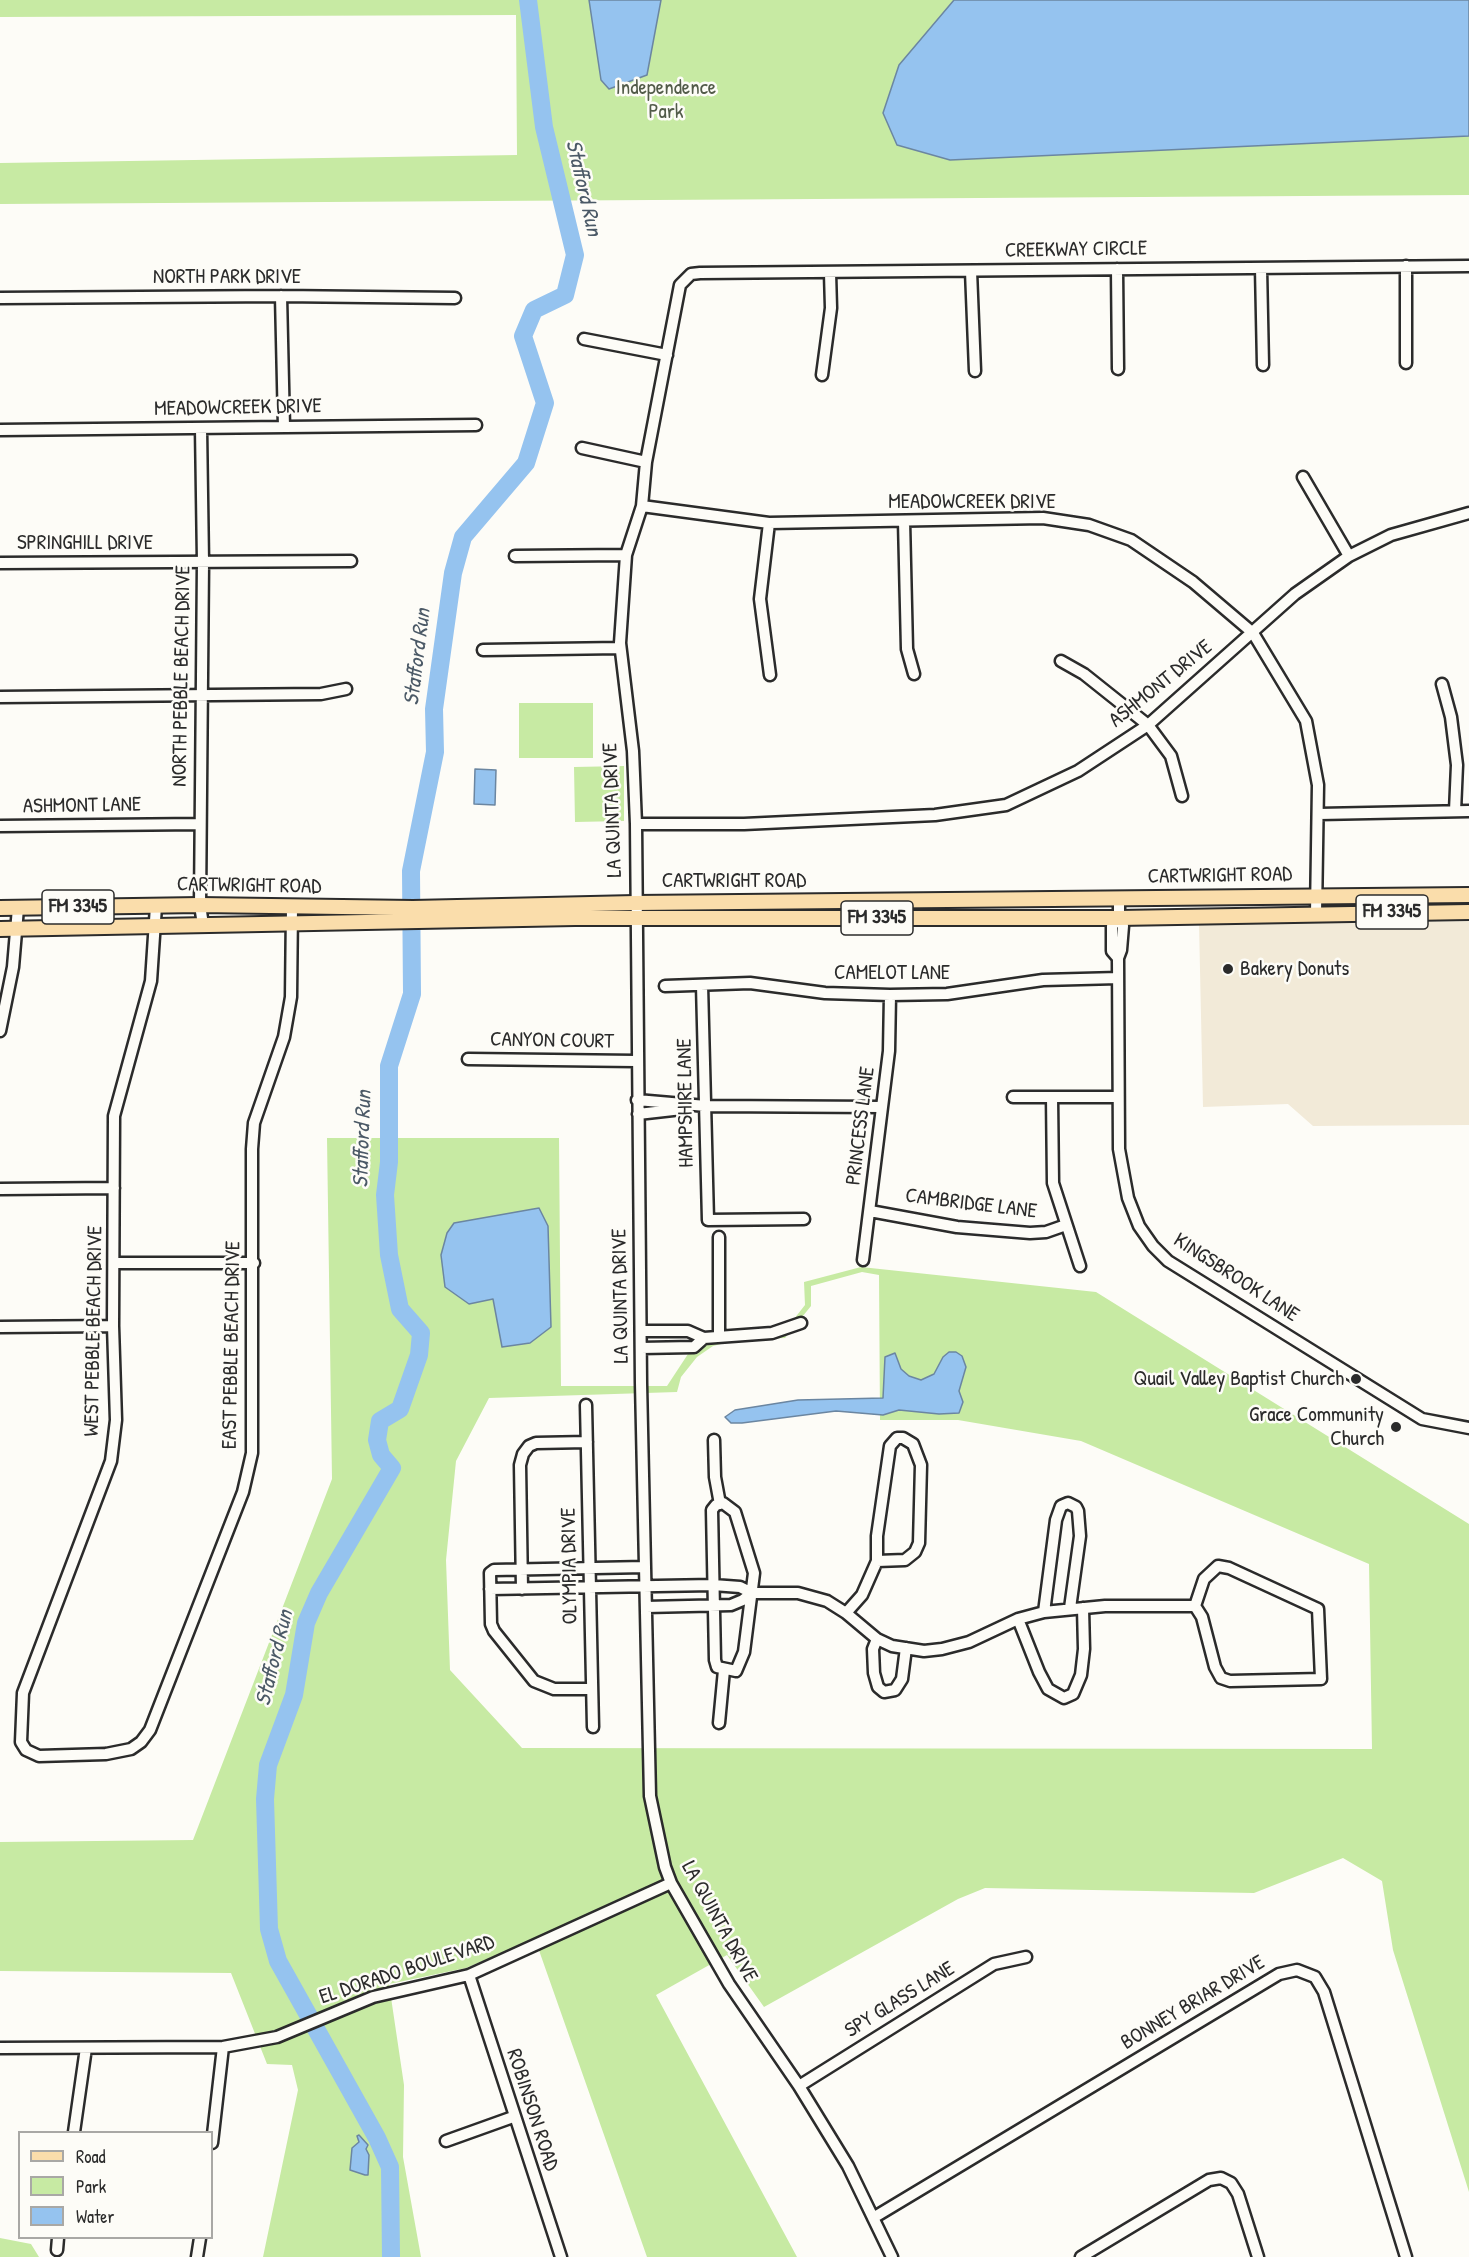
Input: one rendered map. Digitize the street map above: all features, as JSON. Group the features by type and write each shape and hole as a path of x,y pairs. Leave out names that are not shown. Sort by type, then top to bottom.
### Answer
{"main road":[{"name":"CARTWRIGHT ROAD","path":"0,929 359,922 635,903 1469,895"},
{"name":"CARTWRIGHT ROAD","path":"0,908 200,905 292,908 367,907 463,914 636,918 1119,918 1469,912"}],"street":[{"path":"1406,266 1406,363"},
{"name":"CREEKWAY CIRCLE","path":"685,279 700,273 1469,266"},
{"path":"1261,268 1263,365"},
{"path":"1117,269 1118,369"},
{"path":"971,271 975,371"},
{"path":"822,375 831,308 830,273"},
{"name":"LA QUINTA DRIVE","path":"685,279 680,285 646,462 642,506 626,555 620,648 633,751 636,824 635,903 639,989 636,1061 650,1796 665,1867 671,1883 729,1984 799,2086 848,2166 892,2257"},
{"path":"280,296 284,427"},
{"name":"NORTH PARK DRIVE","path":"0,298 280,296 455,298"},
{"path":"584,339 667,355"},
{"name":"MEADOWCREEK DRIVE","path":"0,430 476,425"},
{"name":"NORTH PEBBLE BEACH DRIVE","path":"201,428 203,562 200,905 202,925"},
{"path":"582,448 646,462"},
{"path":"1303,477 1349,556"},
{"name":"MEADOWCREEK DRIVE","path":"642,506 770,523 1043,518 1089,525 1131,540 1193,582 1253,633 1306,721 1318,786 1316,913"},
{"name":"ASHMONT DRIVE","path":"636,824 744,824 934,815 1006,806 1078,771 1148,725 1296,594 1349,556 1391,535 1469,513"},
{"path":"904,521 907,649 914,674"},
{"path":"770,523 760,599 770,675"},
{"path":"515,556 626,555"},
{"name":"SPRINGHILL DRIVE","path":"0,563 351,561"},
{"path":"483,650 620,648"},
{"path":"1061,661 1084,674 1148,725 1171,756 1182,796"},
{"path":"1442,684 1451,717 1457,765 1455,812"},
{"path":"0,697 321,693 346,689"},
{"path":"1319,814 1469,811"},
{"name":"ASHMONT LANE","path":"0,826 200,824"},
{"name":"KINGSBROOK LANE","path":"1119,899 1119,918 1123,926 1122,950 1118,958 1117,1097 1121,1171 1130,1204 1148,1239 1168,1261 1422,1419 1467,1426"},
{"name":"WEST PEBBLE BEACH DRIVE","path":"23,1745 23,1693 111,1461 116,1420 113,1326 114,1116 151,981 157,925 156,906"},
{"path":"0,1031 7,1004 18,929 18,908"},
{"name":"EAST PEBBLE BEACH DRIVE","path":"23,1745 26,1750 39,1756 119,1752 131,1749 150,1730 243,1492 252,1453 254,1263 252,1149 254,1123 284,1037 291,997 292,908"},
{"name":"CAMELOT LANE","path":"664,986 759,984 825,993 947,994 1043,980 1118,978"},
{"name":"HAMPSHIRE LANE","path":"702,985 708,1220 804,1219"},
{"name":"PRINCESS LANE","path":"863,1260 889,1051 890,995"},
{"name":"CANYON COURT","path":"468,1059 636,1061"},
{"path":"1013,1097 1117,1097"},
{"path":"1052,1097 1053,1183 1080,1266"},
{"path":"637,1100 706,1106 882,1107"},
{"path":"638,1114 706,1106"},
{"path":"0,1189 114,1188"},
{"name":"CAMBRIDGE LANE","path":"870,1211 957,1227 1030,1233 1046,1232 1066,1225"},
{"path":"719,1237 719,1337"},
{"path":"115,1263 254,1263"},
{"path":"641,1331 688,1331 704,1338 772,1333 801,1323"},
{"path":"0,1327 113,1326"},
{"path":"641,1348 694,1347 704,1338"},
{"name":"OLYMPIA DRIVE","path":"586,1405 593,1727"},
{"path":"846,1612 862,1594 877,1561 879,1524 890,1446 897,1438 903,1438 913,1444 921,1465 919,1543 915,1552 905,1560 877,1561"},
{"path":"714,1440 715,1477 722,1504 735,1512 753,1573 741,1665 736,1671 717,1667 715,1660 712,1510 722,1504"},
{"path":"522,1589 519,1465 523,1454 529,1446 536,1443 586,1442"},
{"path":"1044,1612 1057,1512 1061,1506 1068,1503 1076,1507 1078,1511 1080,1536 1070,1608"},
{"path":"1218,1566 1229,1568 1318,1609 1321,1679 1230,1682 1221,1678 1215,1667 1202,1617 1195,1606 1204,1579 1218,1566"},
{"path":"592,1689 554,1689 534,1681 494,1631 491,1624 490,1573 494,1570 645,1567"},
{"path":"490,1589 713,1585 740,1587 752,1593 813,1596 846,1612 877,1639 924,1651 949,1647 1018,1619 1044,1612 1070,1608 1195,1606"},
{"path":"646,1607 731,1605 752,1593"},
{"path":"1018,1619 1048,1689 1064,1698 1073,1694 1080,1675 1084,1649 1083,1608"},
{"path":"877,1639 873,1649 874,1673 878,1687 884,1692 895,1690 902,1679 906,1648"},
{"path":"719,1723 724,1670"},
{"name":"EL DORADO BOULEVARD","path":"0,2048 223,2048 277,2037 372,1997 469,1975 671,1883"},
{"name":"SPY GLASS LANE","path":"799,2086 994,1964 1026,1957"},
{"name":"BONNEY BRIAR DRIVE","path":"873,2218 1279,1974 1297,1970 1315,1977 1324,1992 1406,2257"},
{"name":"ROBINSON ROAD","path":"469,1975 557,2256"},
{"path":"74,2131 86,2048"},
{"path":"213,2134 223,2048"},
{"path":"446,2141 513,2117"},
{"path":"1081,2257 1209,2180 1221,2178 1231,2183 1238,2194 1258,2257"},
{"path":"57,2250 58,2239"},
{"path":"197,2257 200,2239"}],"shaded area":[{"path":"1469,921 1469,1125 1313,1126 1288,1104 1203,1107 1199,924"}],"green space":[{"name":"Independence Park","path":"0,0 1469,0 1469,195 0,204 0,163 517,155 516,15 0,17"},
{"path":"519,703 593,703 593,758 519,758"},
{"path":"624,766 624,821 575,822 574,767"},
{"path":"327,1138 559,1138 561,1386 667,1386 688,1354 707,1342 783,1333 805,1305 804,1282 861,1267 1096,1292 1469,1524 1469,2192 1393,1950 1382,1881 1343,1858 1254,1893 985,1888 958,1899 764,2007 727,1955 656,1995 797,2257 647,2257 535,1939 466,1968 389,1984 404,2085 403,2157 421,2257 263,2257 298,2090 292,2065 267,2064 231,1973 0,1971 0,1842 193,1840 332,1479","holes":["862,1272 879,1275 880,1420 958,1420 1081,1441 1369,1564 1372,1749 522,1748 450,1670 446,1560 456,1461 489,1398 677,1392 681,1377 697,1357 713,1346 737,1340 785,1338 811,1306 811,1286"]},
{"path":"0,2238 31,2244 39,2257 0,2257"}],"water":[{"path":"589,0 661,0 647,75 609,89 601,80"},
{"path":"954,0 1469,0 1469,136 950,160 897,145 883,113 899,65"},
{"path":"475,769 496,770 495,805 474,804"},
{"path":"539,1208 548,1226 551,1327 530,1343 502,1347 493,1299 469,1304 445,1287 441,1255 447,1233 454,1223"},
{"path":"949,1352 956,1352 962,1356 966,1367 959,1391 963,1402 959,1413 939,1414 899,1410 883,1415 836,1411 742,1423 731,1423 725,1417 735,1410 798,1400 883,1398 885,1357 895,1353 901,1369 909,1376 921,1380 934,1374 943,1357"},
{"path":"359,2135 368,2145 366,2149 369,2155 368,2175 350,2170 352,2148 359,2142 357,2136"}],"waterway":[{"name":"Stafford Run","path":"391,2257 390,2167 377,2138 278,1961 269,1929 265,1799 268,1765 294,1695 306,1623 319,1593 392,1468 381,1455 377,1440 380,1421 400,1409 419,1355 421,1333 400,1309 389,1255 385,1195 389,1162 389,1066 412,994 411,871 435,752 434,709 453,573 463,537 526,463 545,403 523,336 534,310 565,295 575,255 544,127 528,0"}],"place":[{"name":"Bakery Donuts","path":"1228,969"},
{"name":"Quail Valley Baptist Church","path":"1356,1379"},
{"name":"Grace Community Church","path":"1396,1427"}]}
